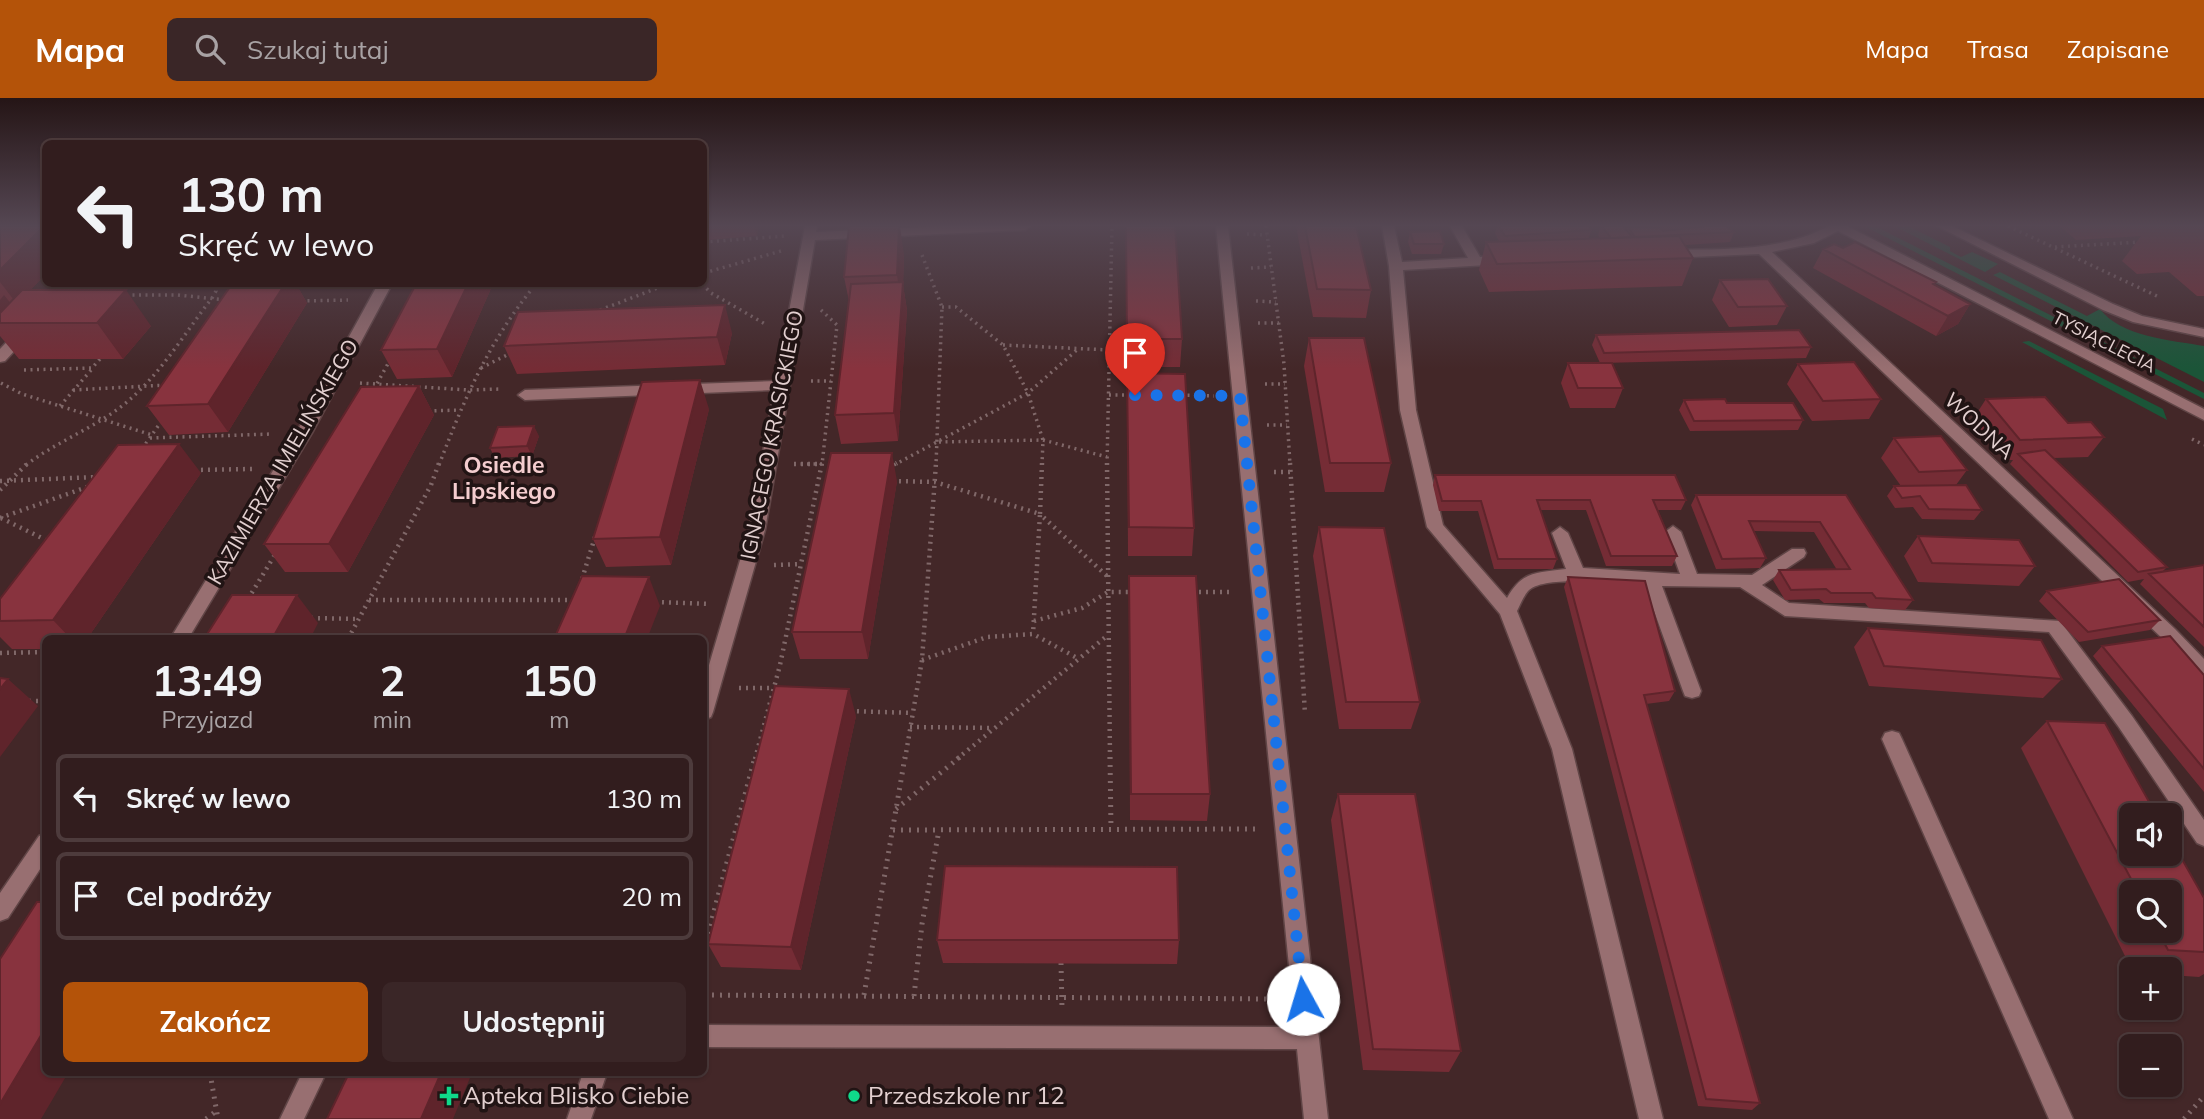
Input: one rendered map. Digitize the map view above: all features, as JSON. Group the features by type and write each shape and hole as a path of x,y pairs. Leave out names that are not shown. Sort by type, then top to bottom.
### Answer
{"street":[{"name":"IGNACEGO KRASICKIEGO","path":"707,702 757,530 804,274"},
{"path":"1227,274 1316,1119"},
{"path":"1397,274 1408,410 1436,527 1508,611 1562,749 1651,1119"},
{"name":"WODNA","path":"1786,274 2169,634 2204,671"},
{"name":"TYSIĄCLECIA","path":"1930,274 2204,415"},
{"path":"2040,274 2138,319 2204,333"},
{"path":"0,358 65,287"},
{"name":"KAZIMIERZA IMIELIŃSKIEGO","path":"181,635 304,433 383,287"},
{"path":"525,395 784,385"},
{"path":"1673,532 1691,580"},
{"path":"1560,533 1577,573"},
{"path":"1508,611 1523,584 1538,579 1577,573 1651,580 1755,581 1798,553"},
{"path":"1651,580 1692,691"},
{"path":"1744,581 1785,609 2054,626 2125,721 2204,837"},
{"path":"1892,740 2061,1119"},
{"path":"0,911 42,848"},
{"path":"707,1036 1308,1038"},
{"path":"292,1119 313,1076"},
{"path":"579,1119 594,1076"}],"path":[{"path":"864,995 922,660 938,442 942,307 929,274"},
{"path":"1111,274 1107,457 1111,829"},
{"path":"1272,274 1284,364 1306,727"},
{"path":"2110,274 2170,302"},
{"path":"113,287 88,295 178,295 231,300"},
{"path":"0,490 8,480 46,449 103,419 143,386 212,298 216,291 215,287"},
{"path":"350,635 431,485 468,390 509,318 534,287"},
{"path":"597,311 653,287"},
{"path":"705,287 792,339"},
{"path":"707,938 785,640 818,480 837,325 801,292"},
{"path":"294,301 377,299"},
{"path":"942,307 956,307 1003,345 1028,393 1042,440 1033,634 1079,659"},
{"path":"1003,345 1110,350"},
{"path":"372,392 395,349"},
{"path":"887,468 1028,393 1078,349"},
{"path":"481,368 514,351"},
{"path":"39,369 47,359"},
{"path":"60,406 100,359"},
{"path":"13,371 92,368"},
{"path":"0,382 22,394 151,436 304,433"},
{"path":"331,384 378,382 485,390"},
{"path":"73,390 175,385"},
{"path":"1109,395 1135,395"},
{"path":"1174,395 1240,396"},
{"path":"423,411 460,410"},
{"path":"135,460 166,414"},
{"path":"938,442 1042,440 1107,457"},
{"path":"192,470 283,469"},
{"path":"0,481 104,479 0,518"},
{"path":"818,480 829,480"},
{"path":"887,481 935,482 1040,514 1108,578"},
{"path":"0,518 55,545"},
{"path":"573,608 597,530"},
{"path":"243,607 282,543"},
{"path":"1034,621 1082,608 1108,592 1136,592"},
{"path":"1192,592 1261,592"},
{"path":"369,600 589,601"},
{"path":"642,602 735,604"},
{"path":"304,618 359,619"},
{"path":"922,660 987,637 1033,634"},
{"path":"896,809 1109,634"},
{"path":"0,653 42,652"},
{"path":"23,701 42,701"},
{"path":"767,709 780,709"},
{"path":"846,711 913,713"},
{"path":"910,727 995,728"},
{"path":"893,830 1285,829"},
{"path":"914,996 922,924 939,830"},
{"path":"1060,1037 1063,998 1061,963"},
{"path":"707,995 1303,999"},
{"path":"206,1119 217,1116 210,1076"},
{"path":"2184,1119 2204,1096"}],"green space":[{"path":"1958,274 1969,274 2204,393 2204,399"},
{"path":"2003,274 2087,316 2100,309 2120,326 2133,331 2204,346 2204,382 1993,275"},
{"path":"2029,341 2163,409 2167,420 2022,342"}],"building":[{"path":"844,274 897,274 897,275 844,277"},
{"path":"1126,274 1178,274 1182,339 1127,339"},
{"path":"1314,274 1367,274 1371,290 1317,289"},
{"path":"1869,274 1919,274 1970,304 1948,316"},
{"path":"1768,279 1787,306 1738,307 1720,280"},
{"path":"903,282 894,413 835,415 851,284"},
{"path":"230,287 283,287 208,404 147,406"},
{"path":"414,287 467,287 437,349 381,350"},
{"path":"22,290 126,290 97,323 0,323 0,313"},
{"path":"725,305 717,337 504,346 518,312"},
{"path":"1799,330 1811,347 1604,353 1596,335"},
{"path":"1309,338 1364,338 1391,463 1330,463"},
{"path":"1854,362 1881,399 1823,401 1798,364"},
{"path":"1568,363 1612,363 1623,388 1578,388"},
{"path":"1127,373 1185,374 1194,528 1129,527"},
{"path":"700,380 660,537 593,539 642,382"},
{"path":"419,386 329,544 264,544 361,387"},
{"path":"2045,397 2068,423 2091,422 2104,437 2020,440 1986,399"},
{"path":"1725,399 1727,403 1793,403 1803,420 1694,421 1684,400"},
{"path":"534,426 527,446 490,448 498,427"},
{"path":"1941,436 1967,470 1919,472 1894,438"},
{"path":"179,444 53,620 0,621 0,599 118,445"},
{"path":"2045,450 2167,567 2138,572 2018,454"},
{"path":"831,453 892,453 862,632 792,632"},
{"path":"1435,475 1675,475 1686,500 1653,500 1677,556 1611,556 1590,500 1537,500 1557,559 1498,559 1481,501 1442,501"},
{"path":"1966,485 1982,510 1929,509 1920,496 1902,498 1894,486"},
{"path":"1696,495 1846,495 1913,600 1876,598 1872,593 1831,593 1826,589 1791,590 1779,570 1850,569 1820,522 1749,521 1766,558 1722,559"},
{"path":"1319,527 1384,528 1420,702 1346,702"},
{"path":"1918,536 2019,540 2035,566 1932,563"},
{"path":"2204,565 2204,627 2149,574"},
{"path":"582,576 649,577 626,635 556,635"},
{"path":"1129,576 1196,576 1210,794 1131,794"},
{"path":"1568,577 1645,581 1675,691 1644,695 1760,1103 1706,1099"},
{"path":"2119,579 2160,620 2088,632 2047,591"},
{"path":"232,595 297,595 274,635 207,635"},
{"path":"1868,628 2041,640 2062,679 1884,666"},
{"path":"2170,636 2204,675 2204,769 2102,646"},
{"path":"0,678 8,679 0,689"},
{"path":"775,686 849,689 791,947 708,944"},
{"path":"2047,721 2105,723 2150,803 2119,803 2119,856"},
{"path":"1338,794 1415,794 1461,1051 1373,1049"},
{"path":"2182,859 2204,898 2204,952 2168,950 2164,943 2182,943 2182,880 2132,880 2124,866 2182,866"},
{"path":"945,866 1177,867 1179,940 937,940"},
{"path":"37,902 42,902 42,1034 0,1104 0,959"},
{"path":"348,1076 440,1076 421,1119 327,1119"}],"place":[{"name":"Apteka Blisko Ciebie","path":"449,1096"},
{"name":"Przedszkole nr 12","path":"854,1096"}],"district":[{"name":"Osiedle Lipskiego","path":"504,478"}],"route":[{"path":"1135,395 1240,396 1303,999"}]}
